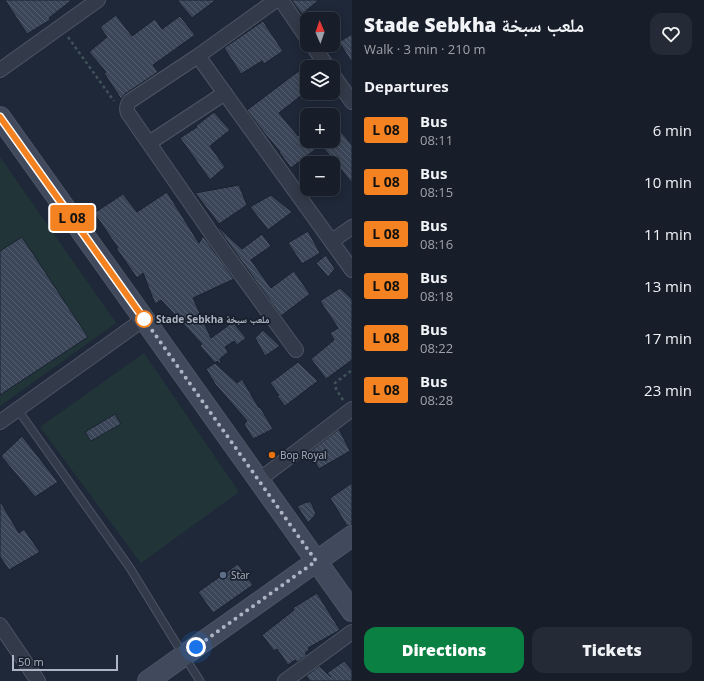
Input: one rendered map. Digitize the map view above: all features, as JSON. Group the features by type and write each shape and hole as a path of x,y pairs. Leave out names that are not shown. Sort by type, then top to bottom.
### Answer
{"street":[{"path":"0,70 98,0"},
{"path":"276,0 198,56 130,102 127,106 128,112 223,250 296,350"},
{"path":"281,0 300,28"},
{"path":"198,56 352,270"},
{"path":"340,85 352,102"},
{"path":"149,143 225,94"},
{"path":"0,117 352,611"},
{"path":"332,241 352,227"},
{"path":"0,422 144,319"},
{"path":"259,480 351,410"},
{"path":"148,681 352,536"},
{"path":"0,625 38,681"},
{"path":"284,681 352,632"}],"lane":[{"path":"18,410 130,568 200,681"}],"path":[{"path":"61,27 117,106 127,106"},
{"path":"351,410 335,386 337,380 352,370"}],"green space":[{"path":"0,157 116,323 0,406"},
{"path":"144,353 239,492 141,563 40,427"}],"building":[{"path":"5,0 72,0 49,18 50,20 27,34"},
{"path":"177,0 216,0 192,18"},
{"path":"291,0 319,0 304,12 300,12"},
{"path":"116,15 132,36 155,19 162,29 180,16 195,35 153,65 158,72 125,94 121,99 104,73 106,72 89,52 107,37 100,27"},
{"path":"263,21 283,51 264,64 262,61 241,74 224,48"},
{"path":"352,34 352,63 340,44 340,41"},
{"path":"300,70 300,96 279,113 298,136 300,134 300,148 317,148 307,156 300,156 300,161 291,168 247,110"},
{"path":"214,112 230,130 210,146 225,167 210,180 180,138 197,127 196,126"},
{"path":"340,130 352,145 352,183 340,168 340,156 330,156 323,148 340,148"},
{"path":"239,185 247,205 219,224 195,193"},
{"path":"167,192 199,243 203,236 234,279 193,298 211,338 233,322 246,338 237,345 234,341 225,347 228,352 220,359 220,364 217,361 215,363 200,346 202,344 161,300 155,304 143,273 137,278 94,213 123,194 137,212"},
{"path":"271,195 292,212 268,230 250,207"},
{"path":"215,224 242,249 262,234 271,246 251,260 271,288 294,271 310,294 281,316"},
{"path":"308,231 320,253 302,264 288,243"},
{"path":"22,237 88,337 0,395 0,251"},
{"path":"326,255 335,269 328,277 316,263"},
{"path":"340,288 352,299 352,360 326,379 311,359 334,340 330,333 338,328 320,301"},
{"path":"263,330 280,346 265,356 255,338"},
{"path":"298,362 318,381 285,406 277,396 279,395 270,383"},
{"path":"215,363 237,383 242,379 273,429 253,439 244,424 247,421 215,384 206,369"},
{"path":"115,414 121,424 91,441 85,432"},
{"path":"339,429 350,451 319,469 309,452"},
{"path":"22,436 58,482 35,497 1,456"},
{"path":"352,483 352,525 347,526 330,498"},
{"path":"0,501 19,533 24,529 40,552 9,570 0,557"},
{"path":"311,502 316,514 308,523 297,506"},
{"path":"238,564 253,585 213,613 198,592"},
{"path":"317,593 340,630 308,648 309,650 305,653 307,655 297,662 295,660 288,665 277,649 274,651 262,635 294,610 293,608"},
{"path":"344,661 352,670 352,681 310,681 306,676 319,666 331,677 327,673"}],"bus line":[{"path":"0,117 144,319"}],"place":[{"name":"Stade Sebkha ملعب سبخة","path":"144,319"},
{"name":"Bop Royal","path":"272,455"},
{"name":"Star","path":"223,575"}],"route":[{"path":"144,319 316,561 196,647"}]}
